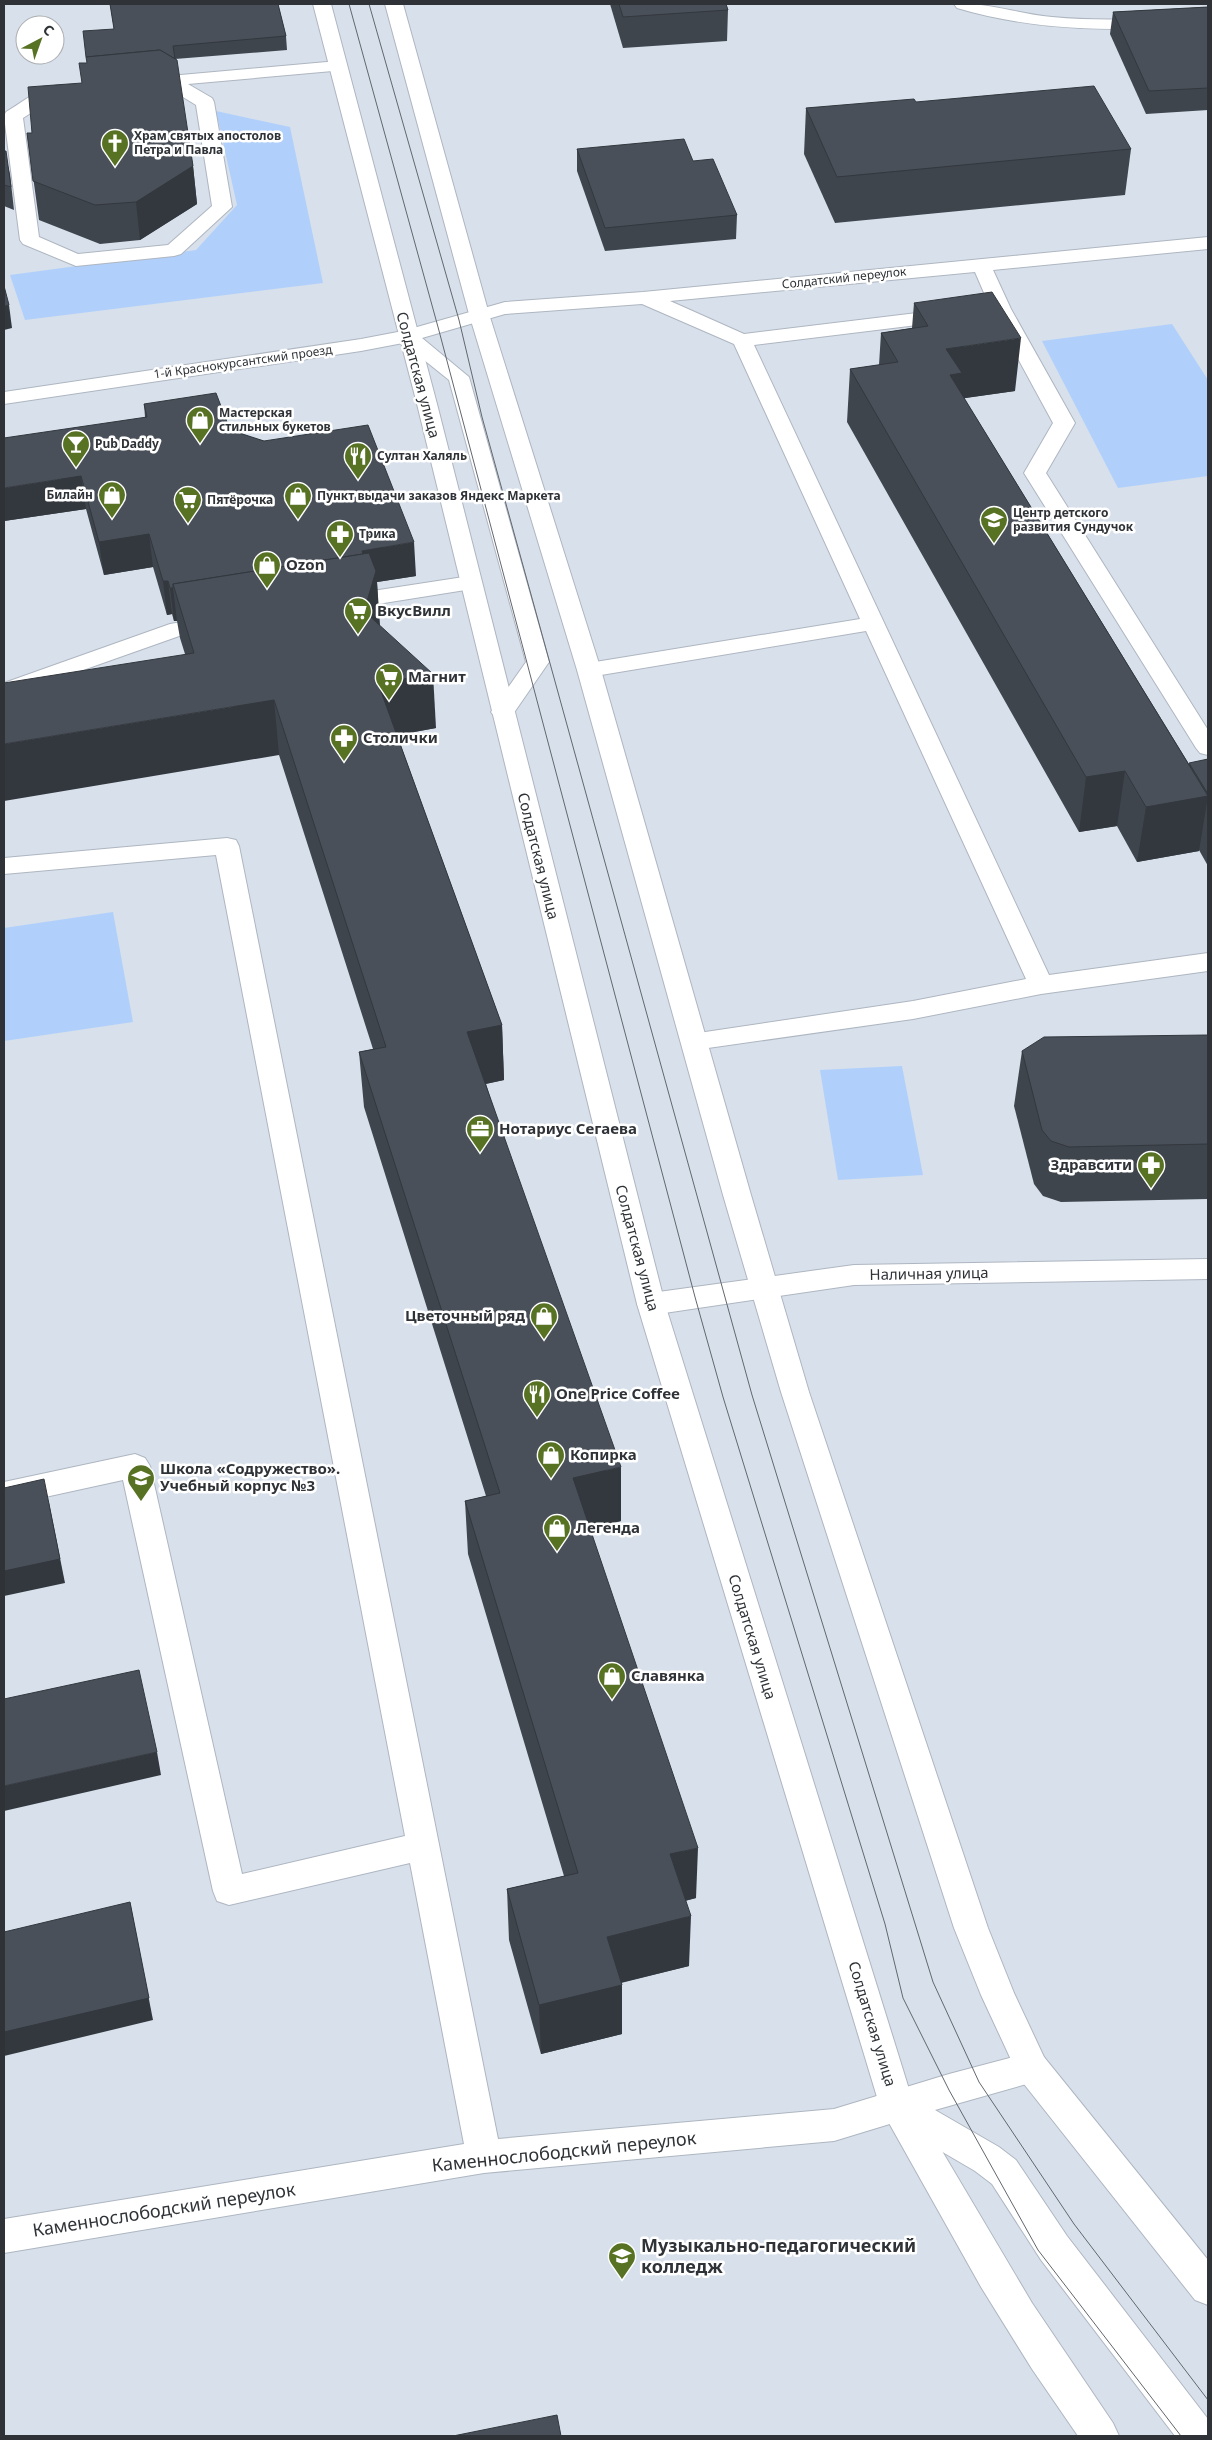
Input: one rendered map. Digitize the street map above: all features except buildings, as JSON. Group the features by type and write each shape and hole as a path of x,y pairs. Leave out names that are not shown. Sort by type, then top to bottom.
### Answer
{"main road":[{"name":"Солдатская улица","path":"322,4 407,336 427,404 470,583 651,1304 897,2107 961,2219 1058,2379 1100,2436"},
{"path":"394,4 479,314 590,670 795,1392 971,1928 998,1995 1032,2068 1208,2288"},
{"path":"963,4 1003,16 1062,24 1208,22"},
{"path":"121,84 338,66"},
{"path":"83,88 55,90 13,116 30,240 76,260 174,250 222,207 205,102 168,80"},
{"name":"Солдатский переулок","path":"479,314 505,308 643,298 1208,243"},
{"path":"981,264 985,311 1064,423 1035,473 1208,748"},
{"path":"643,298 742,340 985,311"},
{"name":"1-й Краснокурсантский проезд","path":"4,398 361,345 407,336 479,314"},
{"path":"407,336 459,377 538,662 503,712"},
{"path":"742,340 1041,985"},
{"path":"323,606 470,583"},
{"path":"4,691 178,629 236,620"},
{"path":"590,670 874,623"},
{"path":"4,866 227,846 484,2157"},
{"path":"694,1041 913,1010 1041,985 1208,962"},
{"name":"Наличная улица","path":"651,1304 854,1275 1208,1269"},
{"path":"4,1494 135,1466 229,1891 422,1846"},
{"name":"Каменнослободский переулок","path":"4,2236 484,2157 834,2125 949,2090 1032,2068"},
{"path":"897,2107 987,2159 1004,2172 1054,2248 1198,2436"}],"shaded area":[{"path":"216,111 290,127 323,283 25,320 10,275 196,250 237,205"},
{"path":"1172,324 1208,380 1208,476 1118,488 1042,341"},
{"path":"113,912 133,1022 4,1041 4,928"},
{"path":"902,1066 923,1175 838,1180 820,1070"}],"tram line":[{"path":"349,4 438,327 695,1297 723,1397 885,1924 903,1998 949,2090 1038,2250 1181,2436"},
{"path":"369,4 459,320 482,417 752,1395 933,1982 979,2082 1074,2224 1208,2400"}],"place":[{"name":"Храм святых апостолов Петра и Павла","path":"115,167"},
{"name":"Мастерская стильных букетов","path":"200,444"},
{"name":"Pub Daddy","path":"76,468"},
{"name":"Султан Халяль","path":"358,480"},
{"name":"Билайн","path":"112,519"},
{"name":"Пункт выдачи заказов Яндекс Маркета","path":"298,520"},
{"name":"Пятёрочка","path":"188,524"},
{"name":"Центр детского развития Сундучок","path":"994,544"},
{"name":"Трика","path":"340,558"},
{"name":"Ozon","path":"267,589"},
{"name":"ВкусВилл","path":"358,635"},
{"name":"Магнит","path":"389,701"},
{"name":"Столички","path":"344,762"},
{"name":"Нотариус Сегаева","path":"480,1153"},
{"name":"Здравсити","path":"1151,1189"},
{"name":"Цветочный ряд","path":"544,1340"},
{"name":"One Price Coffee","path":"537,1418"},
{"name":"Копирка","path":"551,1479"},
{"name":"Школа «Содружество». Учебный корпус №3","path":"141,1502"},
{"name":"Легенда","path":"557,1552"},
{"name":"Славянка","path":"612,1700"},
{"name":"Музыкально-педагогический колледж","path":"622,2280"}]}
